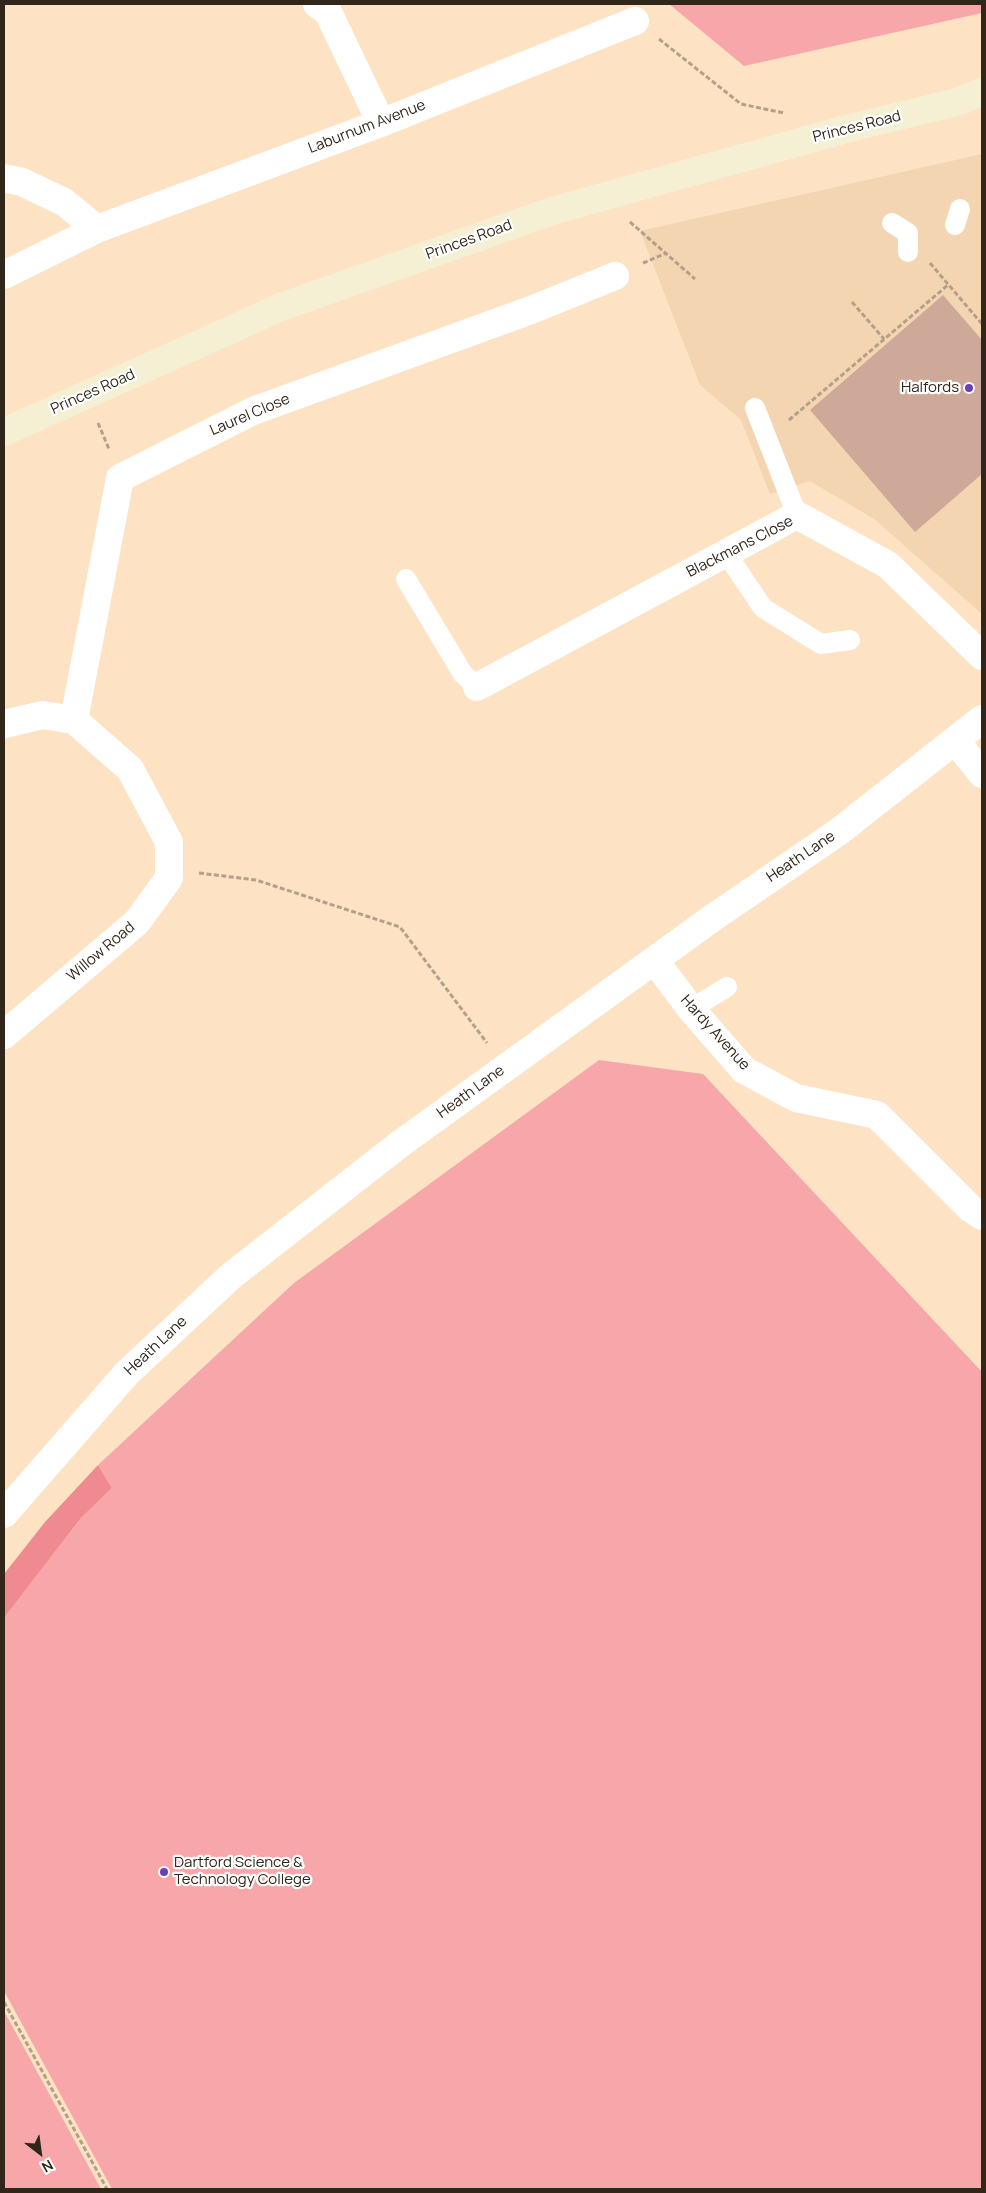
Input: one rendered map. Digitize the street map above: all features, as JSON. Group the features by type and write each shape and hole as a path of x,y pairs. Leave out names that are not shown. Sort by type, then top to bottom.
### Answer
{"main road":[{"name":"Princes Road","path":"4,432 281,307 552,211 850,128 953,103 982,92"},
{"name":"Princes Road","path":"953,103 982,101"}],"street":[{"path":"316,4 328,12 380,123"},
{"name":"Laburnum Avenue","path":"4,275 97,230 380,123 635,20"},
{"path":"4,178 22,182 64,202 97,230"},
{"name":"Laurel Close","path":"74,720 120,478 253,411 531,310 615,276"},
{"name":"Blackmans Close","path":"477,687 797,515 888,565 982,656"},
{"path":"4,724 43,715 74,720"},
{"name":"Heath Lane","path":"4,1514 127,1372 231,1276 400,1144 714,917 837,833 982,719"},
{"name":"Willow Road","path":"4,1035 138,922 169,878 169,842 130,768 74,720"},
{"path":"955,740 982,774"},
{"name":"Hardy Avenue","path":"655,961 692,1009 744,1070 796,1098 877,1115 970,1209 982,1216"}],"lane":[{"path":"892,223 908,233 908,252"},
{"path":"755,408 797,515"},
{"path":"726,553 762,608 821,644 850,640"},
{"path":"406,579 464,674 477,687"},
{"path":"692,1009 727,987"}],"path":[{"path":"635,20 741,104 787,114"},
{"path":"627,220 695,279"},
{"path":"926,259 982,324"},
{"path":"767,439 948,285"},
{"path":"852,302 884,339"},
{"path":"98,422 108,447"},
{"path":"169,868 256,880 400,926 506,1067"},
{"path":"4,2002 106,2189"}],"shaded area":[{"path":"669,4 982,4 982,13 744,66"},
{"path":"982,154 982,614 874,519 810,481 770,494 741,420 700,385 640,231"},
{"path":"599,1060 703,1074 982,1372 982,2189 112,2189 4,1991 4,1618 81,1518 112,1488 98,1465 294,1283"},
{"path":"98,1465 112,1488 81,1518 4,1618 4,1574 45,1522"},
{"path":"4,2011 101,2189 4,2189"}],"building":[{"path":"943,295 982,340 982,474 915,532 810,410"}],"place":[{"name":"Halfords","path":"969,388"},
{"name":"Dartford Science & Technology College","path":"164,1872"}]}
